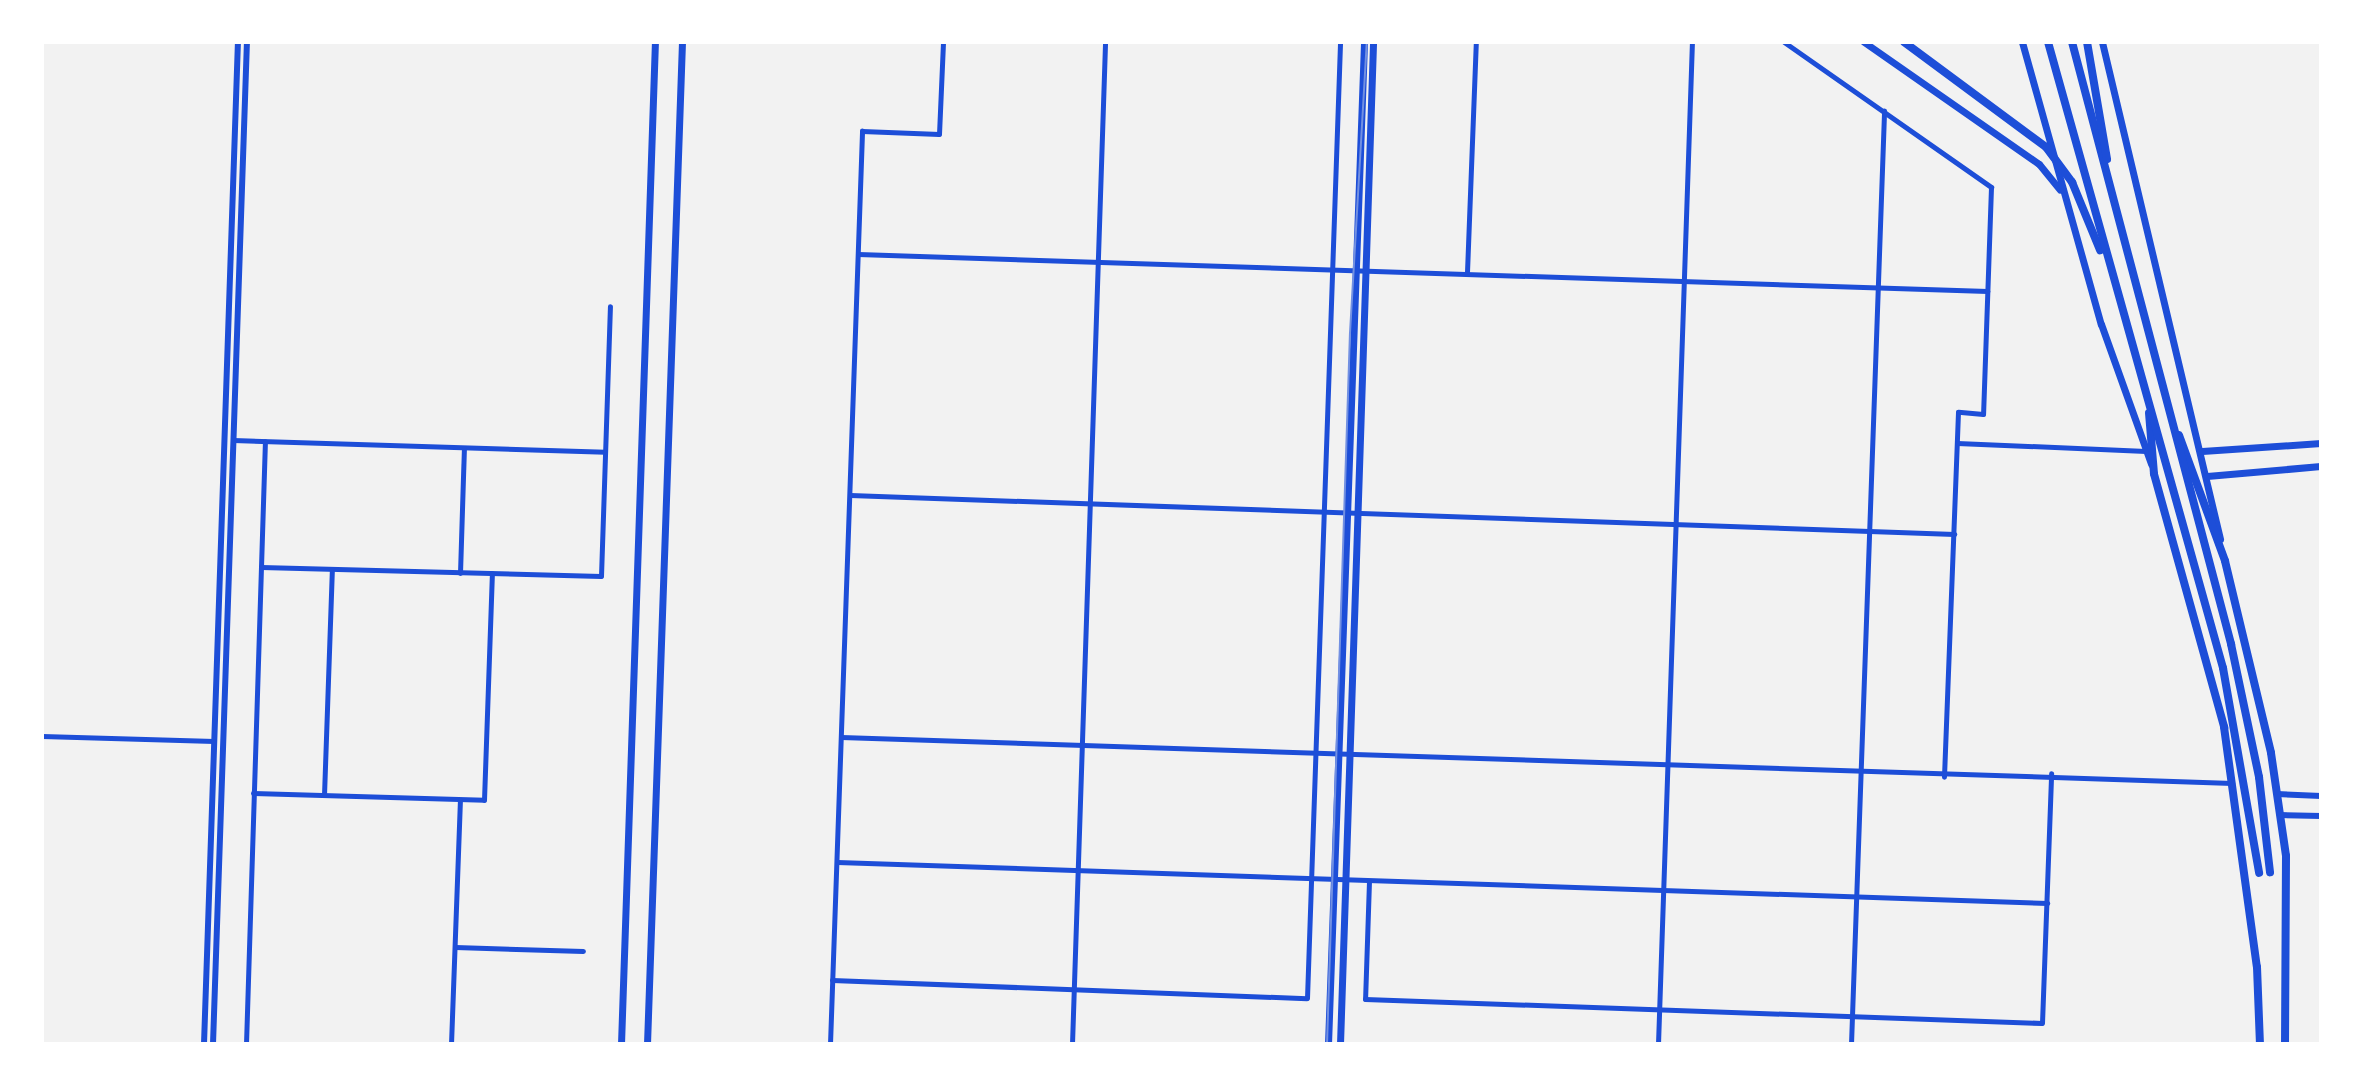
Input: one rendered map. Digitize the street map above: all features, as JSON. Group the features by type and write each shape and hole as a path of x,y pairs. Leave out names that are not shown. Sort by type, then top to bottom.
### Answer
{"main road":[{"path":"621,1044 655,42"},
{"path":"647,1044 682,42"},
{"path":"1328,1044 1364,42"},
{"path":"1340,1044 1373,42"},
{"path":"1864,42 2039,164 2061,191"},
{"path":"1904,42 2046,147 2072,182 2094,224"},
{"path":"2022,42 2061,191 2154,474 2210,667 2232,783 2257,967 2260,1044"},
{"path":"2048,42 2094,224 2223,668 2259,873"},
{"path":"2072,42 2246,708 2270,872"},
{"path":"2087,42 2108,180"},
{"path":"2102,42 2257,686 2277,794 2286,856 2285,1044"},
{"path":"2162,388 2225,561"},
{"path":"2148,405 2154,474"},
{"path":"2202,451 2321,443"},
{"path":"2207,476 2321,466"}],"street":[{"path":"204,1044 238,42"},
{"path":"213,1044 247,42"},
{"path":"830,1044 862,131 939,134 943,42"},
{"path":"1072,1044 1105,42"},
{"path":"832,980 1307,998 1340,42"},
{"path":"1467,272 1476,42"},
{"path":"1658,1044 1692,42"},
{"path":"1784,42 1991,187 1983,414 1958,412 1944,777"},
{"path":"1851,1044 1884,111"},
{"path":"858,254 1987,291"},
{"path":"261,567 601,576 610,306"},
{"path":"232,440 605,452"},
{"path":"246,1044 265,441"},
{"path":"1957,443 2146,451"},
{"path":"460,573 464,448"},
{"path":"850,495 1954,534"},
{"path":"324,795 332,569"},
{"path":"253,793 484,800 492,573"},
{"path":"42,736 214,741"},
{"path":"841,737 1667,764 1944,777 2033,779 2051,773 2232,783"},
{"path":"1369,880 1365,999 2042,1023 2051,773"},
{"path":"2277,794 2321,796"},
{"path":"451,1044 460,800"},
{"path":"2280,815 2321,816"},
{"path":"837,862 2047,903"},
{"path":"455,947 583,951"}],"tram line":[{"path":"1327,1044 1350,333 1367,42"}]}
